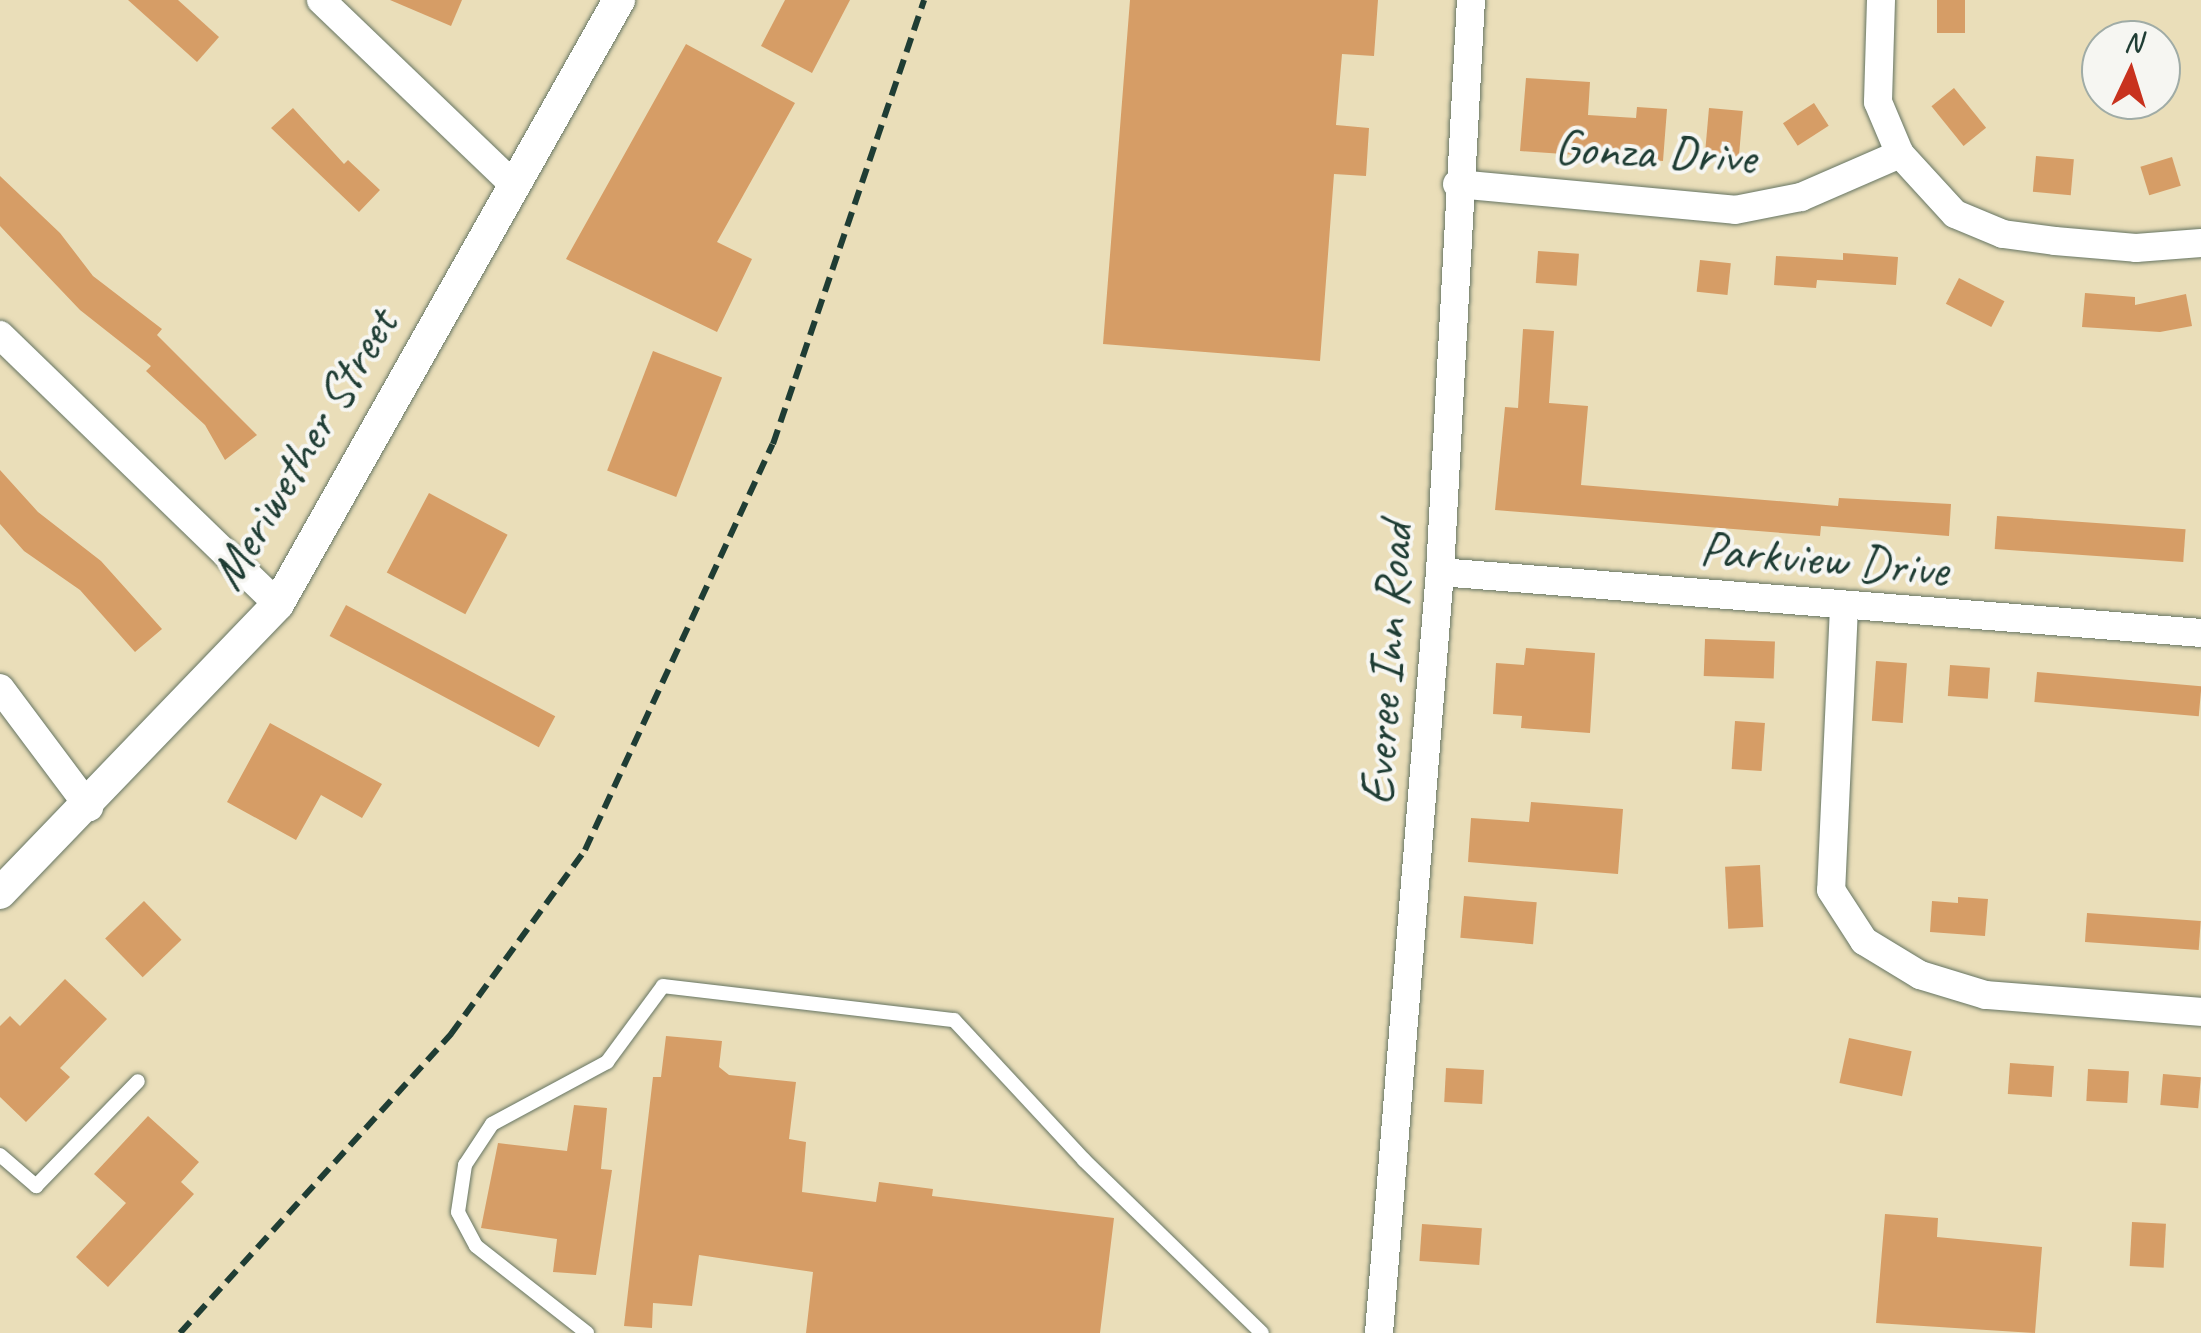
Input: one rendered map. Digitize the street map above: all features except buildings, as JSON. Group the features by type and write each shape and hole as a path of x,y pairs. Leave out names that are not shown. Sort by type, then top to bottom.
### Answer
{"street":[{"path":"322,0 514,186"},
{"name":"Meriwether Street","path":"0,894 89,807 278,604 618,0"},
{"name":"Everee Inn Road","path":"1379,1333 1440,572 1456,184 1472,0"},
{"path":"1881,0 1878,102 1900,154 1955,214 2002,234 2136,248 2201,243"},
{"name":"Gonza Drive","path":"1456,184 1735,210 1801,197 1900,154"},
{"path":"0,335 278,604"},
{"name":"Parkview Drive","path":"1440,572 2201,633"},
{"path":"1844,606 1830,890 1864,940 1920,975 1986,995 2201,1012"},
{"path":"0,688 89,807"}],"lane":[{"path":"587,1333 476,1246 458,1212 465,1165 492,1124 607,1062 663,986 954,1020 1084,1160 1262,1333"},
{"path":"0,1155 36,1186 138,1081"}],"railway":[{"path":"180,1333 451,1034 585,850 773,444 924,0"}]}
